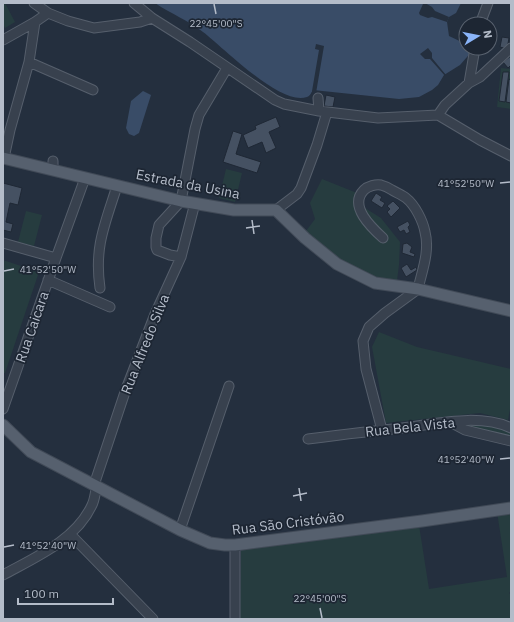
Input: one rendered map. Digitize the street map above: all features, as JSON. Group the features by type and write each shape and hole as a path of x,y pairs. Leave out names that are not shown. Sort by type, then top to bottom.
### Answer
{"main road":[{"name":"Estrada da Usina","path":"3,158 53,166 85,178 182,201 234,210 276,210"},
{"path":"276,210 305,238 337,264 375,283 418,289 511,311"},
{"name":"Rua São Cristóvão","path":"3,425 31,452 180,530 210,543 235,545 511,508"}],"street":[{"path":"34,3 48,13 68,21 94,28 140,22 152,18"},
{"path":"134,3 152,18 275,100 284,104 378,118 438,115 480,140 511,156"},
{"path":"483,16 488,3"},
{"path":"3,40 48,13"},
{"path":"3,158 29,62 35,22"},
{"path":"438,115 445,105 469,83 480,77 510,50"},
{"path":"469,83 474,56"},
{"path":"29,62 93,90"},
{"path":"181,257 157,250 155,244 159,225 182,201 195,129 199,115 227,68"},
{"path":"276,210 297,194 301,188 317,145 323,111 318,98"},
{"name":"Rua Caicara","path":"3,410 85,178"},
{"path":"382,430 366,369 363,341 369,327 385,313 418,289 427,242 426,232 422,223 412,205 405,197 386,187 374,185 364,190 359,200 364,218 383,238"},
{"path":"100,288 98,258 100,238 117,186"},
{"name":"Rua Alfredo Silva","path":"3,575 57,544 70,534 80,524 93,504 95,486 126,389 155,314 181,257 195,203"},
{"path":"3,243 56,258"},
{"path":"48,280 110,307"},
{"path":"180,530 229,386"},
{"name":"Rua Bela Vista","path":"308,438 477,420 492,422 511,428"},
{"path":"450,422 464,430 511,441"},
{"path":"70,534 151,618"},
{"path":"235,545 235,619"}],"green space":[{"path":"3,3 5,3 15,22 5,28 3,24"},
{"path":"501,68 511,69 511,109 497,107"},
{"path":"226,169 242,173 235,202 219,198"},
{"path":"322,179 357,193 365,208 381,218 400,242 397,281 376,278 338,260 306,231 315,219 310,203"},
{"path":"26,211 42,215 34,246 18,242"},
{"path":"3,260 39,272 5,373 3,373"},
{"path":"379,332 417,347 511,369 511,404 508,420 480,413 386,423 372,347"},
{"path":"458,424 476,424 507,430 511,431 511,437 491,431 464,427"},
{"path":"497,512 511,513 511,591 509,593 511,595 511,619 240,619 241,550 419,525 429,589 507,577"}],"water":[{"path":"155,3 461,3 456,13 449,17 447,22 449,36 458,40 458,56 468,56 460,65 444,75 438,85 419,97 399,99 313,90 308,97 296,98 268,85 197,28"},
{"path":"143,91 151,95 139,133 134,136 129,134 126,128 131,101"}],"pier":[{"path":"425,3 432,7 435,11 449,17 447,22 420,15 419,13 423,4"},
{"path":"316,44 324,46 316,93 314,93 311,97 319,50 315,49"},
{"path":"428,48 432,53 432,58 446,75 445,76 430,59 425,59 420,54"}],"building":[{"path":"502,37 509,38 507,49 500,47"},
{"path":"511,56 511,65 508,68 503,62"},
{"path":"503,72 509,72 505,102 499,101"},
{"path":"509,79 511,80 511,103 506,102"},
{"path":"326,95 335,97 333,107 324,106"},
{"path":"276,117 280,127 269,132 276,148 266,153 262,142 248,148 243,135 256,129 255,126"},
{"path":"233,131 242,134 236,154 261,162 257,173 223,162"},
{"path":"3,183 22,188 18,205 10,203 6,222 13,224 11,232 3,230"},
{"path":"376,193 382,197 380,200 385,203 382,208 371,201"},
{"path":"393,201 400,208 391,217 387,212 390,209 387,206"},
{"path":"408,221 410,225 408,227 410,232 406,234 404,230 400,232 397,227"},
{"path":"407,243 412,247 410,252 415,254 414,257 402,253 403,244"},
{"path":"407,264 411,270 416,267 417,270 406,277 401,268"}]}
